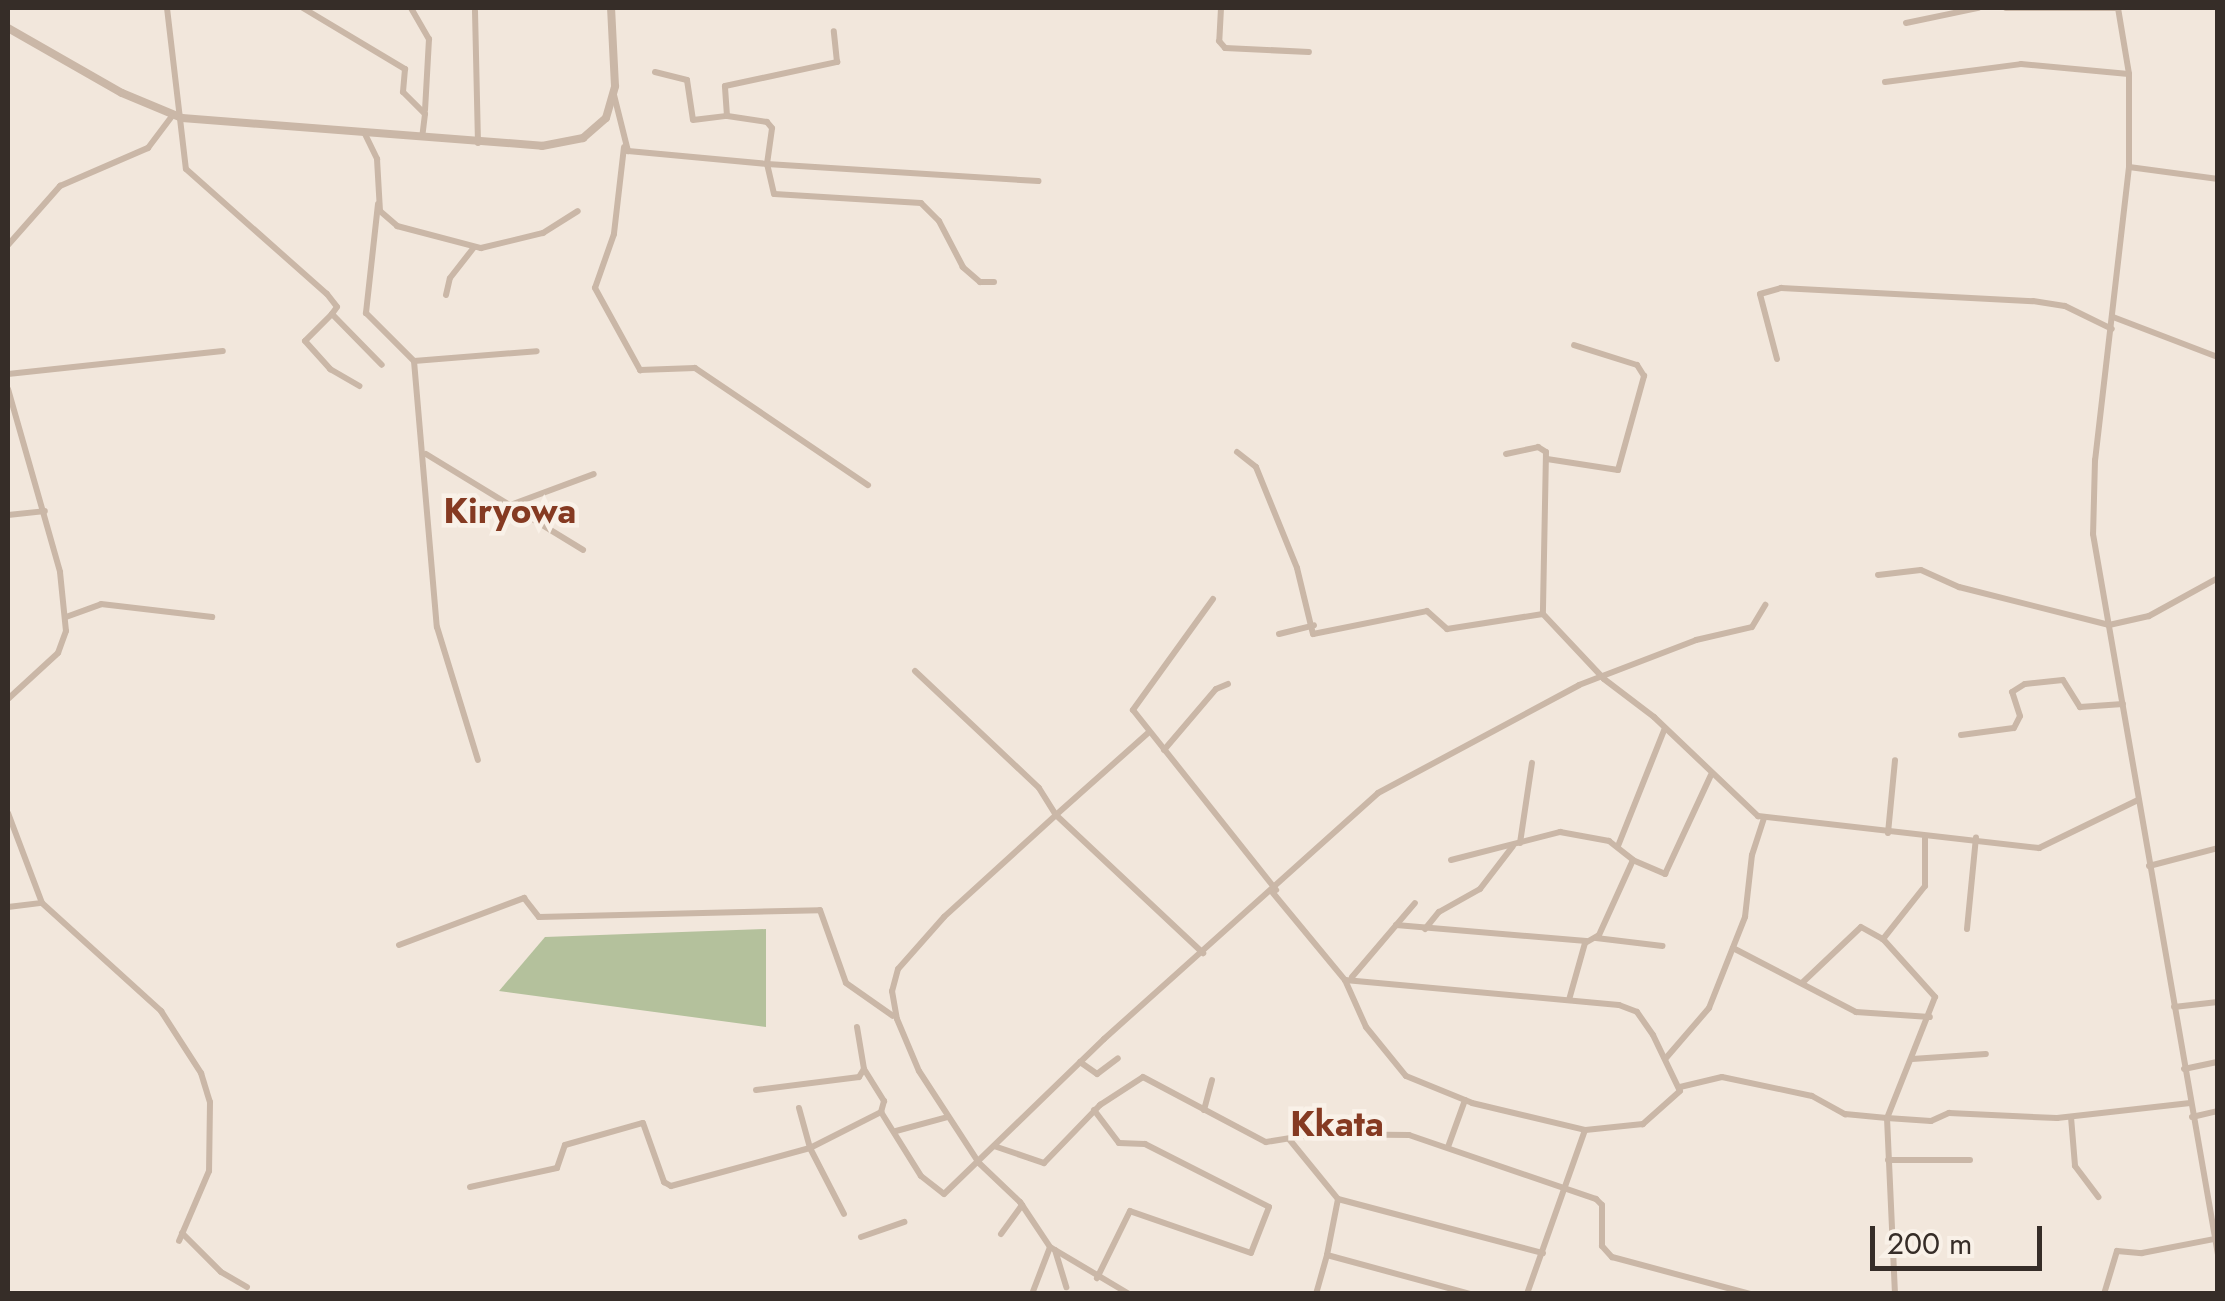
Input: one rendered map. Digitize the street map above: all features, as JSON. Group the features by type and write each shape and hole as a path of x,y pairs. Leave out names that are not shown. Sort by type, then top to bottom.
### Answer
{"street":[{"path":"167,8 182,161 195,182 327,294 337,308 305,341 330,369 358,386"},
{"path":"304,8 402,65 403,92 425,114"},
{"path":"411,8 428,39 422,137"},
{"path":"612,8 613,94 624,147 614,234 595,282 640,370 695,368 868,485"},
{"path":"1221,8 1219,40 1225,48 1309,52"},
{"path":"1906,23 1978,8"},
{"path":"2006,8 2117,8 2129,74 2130,168 2092,515 2218,1255"},
{"path":"475,10 478,143"},
{"path":"8,28 175,117 542,146 583,138 606,118 613,94"},
{"path":"727,116 725,86 838,62 834,31"},
{"path":"1885,82 2021,64 2129,74"},
{"path":"655,72 687,80 694,120 727,116 770,124 766,164 774,194 921,204 939,221 962,268 980,282 994,282"},
{"path":"8,245 60,186 148,148 175,117"},
{"path":"364,131 377,159 378,204 366,313 414,362 425,453 436,627 478,760"},
{"path":"624,147 632,153 1038,182"},
{"path":"2130,168 2218,179"},
{"path":"378,204 393,224 474,247 543,234 578,211"},
{"path":"446,295 450,278 474,247"},
{"path":"1777,360 1760,294 1781,288 2033,301 2064,306 2112,329"},
{"path":"332,314 382,365"},
{"path":"2113,317 2218,357"},
{"path":"1547,459 1618,470 1644,376 1637,364 1574,345"},
{"path":"414,362 537,351"},
{"path":"8,374 223,352"},
{"path":"8,388 45,511 66,618 58,653 8,699"},
{"path":"1506,454 1542,448 1547,459 1543,614 1604,679 1665,728 1764,819 1926,838 1976,837 2050,847 2138,800"},
{"path":"1237,452 1256,467 1314,625 1313,634 1427,612 1447,629 1543,614"},
{"path":"425,453 584,550"},
{"path":"512,504 594,474"},
{"path":"8,516 45,511"},
{"path":"1878,576 1921,570 1959,586 2109,625 2150,616 2218,578"},
{"path":"1213,599 1192,636 1135,702 1136,720 1348,979 1366,1027 1396,1068 1465,1100 1585,1130 1642,1124 1680,1087 1722,1077 1812,1096 1845,1114 1888,1118 2071,1117 2190,1103"},
{"path":"66,618 102,604 212,617"},
{"path":"881,1112 938,1194 979,1163 1080,1062 1274,892 1382,790 1579,685 1604,679 1696,640 1752,626 1765,605"},
{"path":"1279,634 1314,625"},
{"path":"915,671 1030,780 1056,815 1204,953"},
{"path":"1960,735 2014,728 2020,716 2012,692 2025,684 2063,680 2080,707 2123,704"},
{"path":"1164,750 1216,689 1228,684"},
{"path":"1618,846 1665,728"},
{"path":"1066,1288 1052,1248 1022,1205 979,1163 948,1116 896,1019 892,991 898,969 944,916 1148,733"},
{"path":"1888,833 1895,760"},
{"path":"1425,930 1439,912 1480,889 1516,845 1532,763"},
{"path":"1451,860 1574,832 1618,846 1633,860 1666,874 1712,774"},
{"path":"8,813 42,903 161,1012 201,1072 210,1102 209,1171 178,1241"},
{"path":"1666,1058 1702,1020 1733,948 1764,819"},
{"path":"1967,929 1976,837"},
{"path":"1883,938 1925,886 1926,838"},
{"path":"2150,866 2218,848"},
{"path":"1596,938 1633,860"},
{"path":"399,945 524,898 539,917 820,910 846,983 896,1019"},
{"path":"8,907 42,903"},
{"path":"1348,979 1415,903"},
{"path":"1396,925 1663,946"},
{"path":"1802,983 1861,927 1883,938 1932,988 1930,1016 1912,1059 1899,1076 1888,1118 1895,1294"},
{"path":"1569,1000 1586,941"},
{"path":"1733,948 1856,1012 1930,1016"},
{"path":"1348,979 1632,1009 1666,1058 1680,1087"},
{"path":"2174,1007 2218,1002"},
{"path":"470,1188 557,1168 565,1145 643,1123 664,1182 672,1186 810,1148 881,1112 884,1101 864,1069 857,1027"},
{"path":"1912,1059 1986,1054"},
{"path":"1080,1062 1097,1074 1118,1058"},
{"path":"2184,1069 2218,1062"},
{"path":"756,1090 859,1077 864,1069"},
{"path":"994,1146 1044,1163 1094,1110 1138,1077 1259,1140 1394,1134 1448,1148 1564,1193 1602,1203 1602,1246 1612,1257 1750,1294"},
{"path":"1204,1110 1212,1080"},
{"path":"1448,1148 1465,1100"},
{"path":"799,1108 810,1148 844,1214"},
{"path":"1094,1110 1119,1142 1144,1144 1269,1207 1251,1253 1130,1211 1096,1278"},
{"path":"2192,1117 2218,1111"},
{"path":"896,1131 948,1116"},
{"path":"2071,1117 2075,1166 2098,1197"},
{"path":"1527,1294 1585,1130"},
{"path":"1289,1138 1338,1199 1543,1254"},
{"path":"1888,1160 1970,1160"},
{"path":"1316,1294 1338,1199"},
{"path":"1001,1234 1022,1205"},
{"path":"861,1237 904,1222"},
{"path":"182,1233 222,1272 247,1287"},
{"path":"2104,1294 2117,1251 2142,1253 2214,1238"},
{"path":"1052,1248 1096,1278 1129,1294"},
{"path":"1032,1294 1052,1248"},
{"path":"1328,1255 1471,1294"}],"green space":[{"path":"766,929 766,1027 499,991 545,937"}],"district":[{"name":"Kiryowa","path":"510,511"},
{"name":"Kkata","path":"1337,1124"}]}
